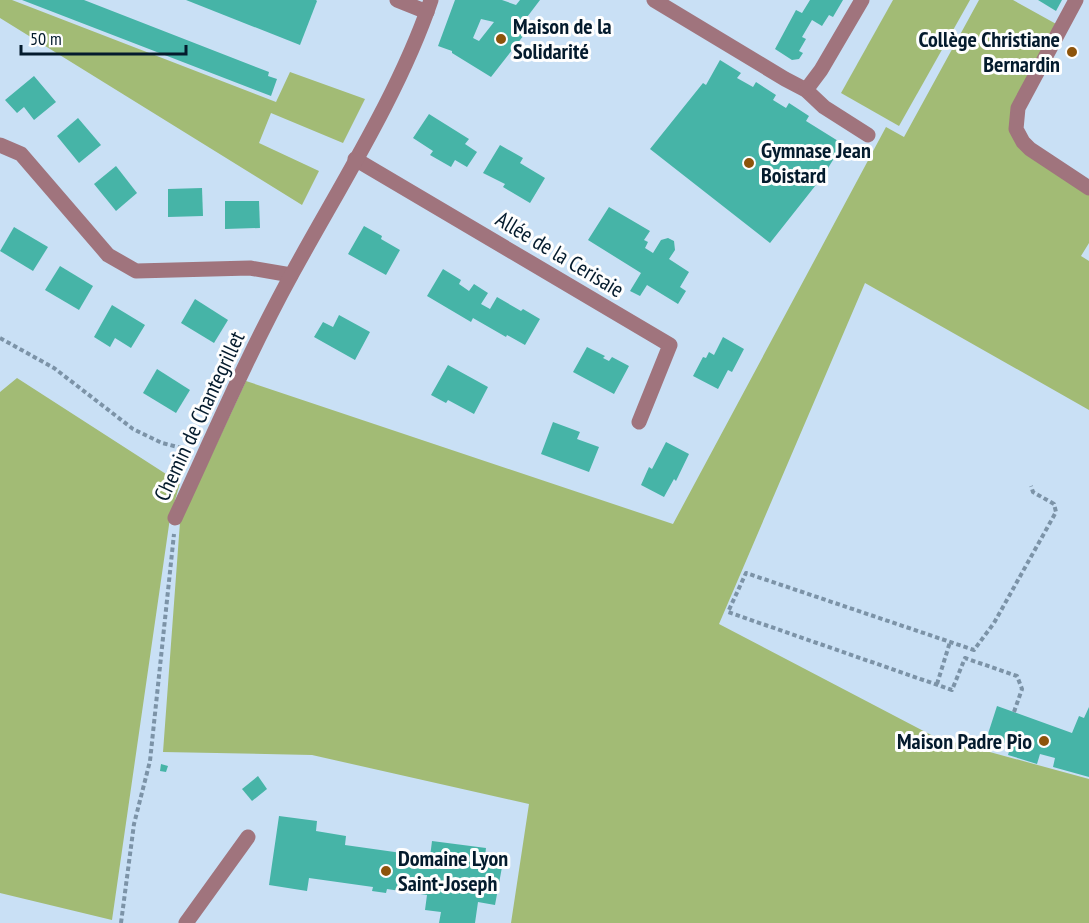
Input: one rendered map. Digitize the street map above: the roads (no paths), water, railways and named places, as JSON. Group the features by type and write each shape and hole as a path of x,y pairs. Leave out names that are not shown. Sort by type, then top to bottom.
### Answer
{"street":[{"path":"397,0 429,6"},
{"path":"654,0 806,90 824,107 868,135"},
{"path":"806,90 862,0"},
{"path":"1076,0 1018,108 1016,129 1030,149 1089,188"},
{"name":"Chemin de Chantegrillet","path":"175,518 238,381 291,275 395,84 429,6"},
{"path":"0,145 21,154 108,255 136,271 250,268 291,275"},
{"name":"Allée de la Cerisaie","path":"356,159 670,345 639,422"},
{"path":"186,923 248,837"}],"place":[{"name":"Maison de la Solidarité","path":"501,39"},
{"name":"Collège Christiane Bernardin","path":"1072,52"},
{"name":"Gymnase Jean Boistard","path":"749,163"},
{"name":"Maison Padre Pio","path":"1044,741"},
{"name":"Domaine Lyon Saint-Joseph","path":"386,871"}]}
